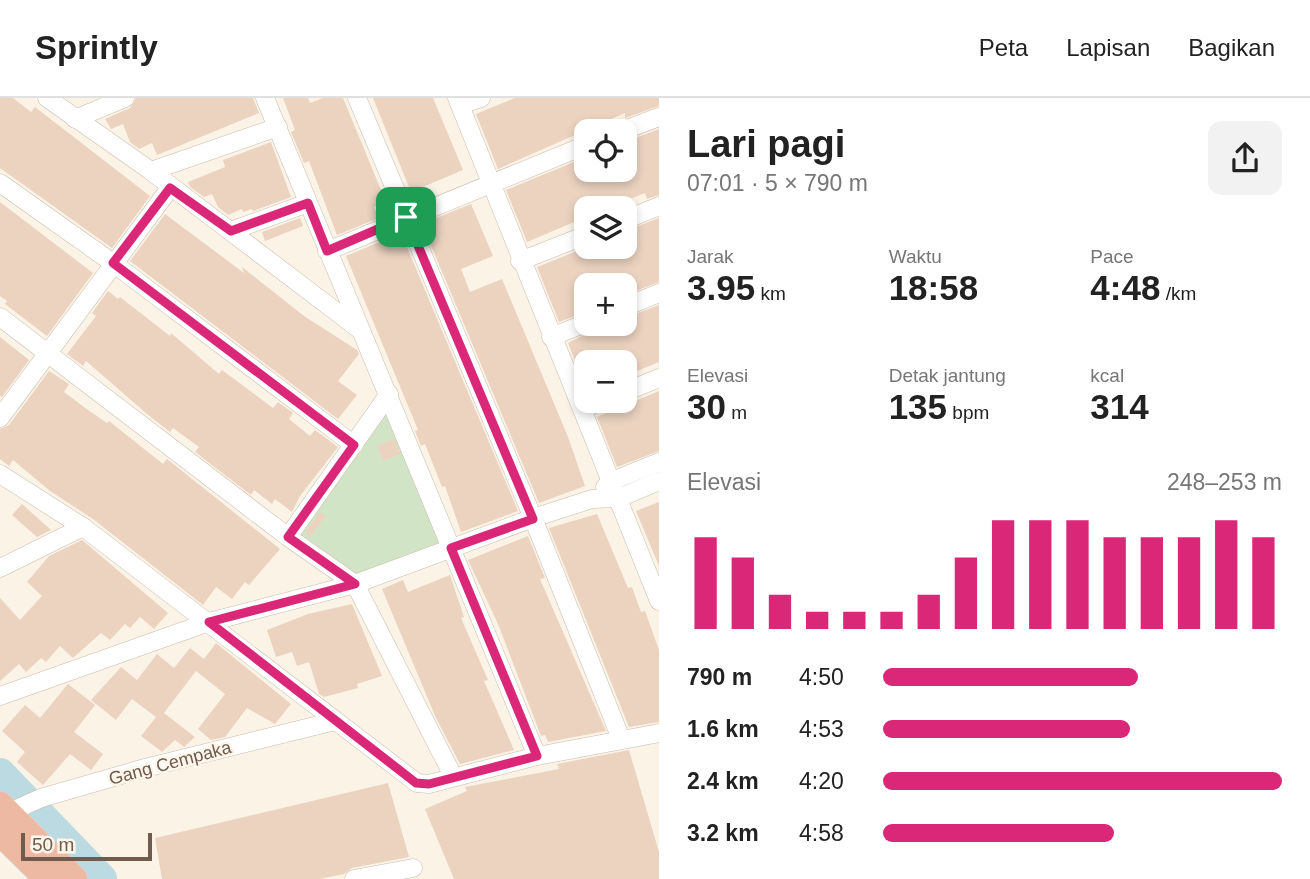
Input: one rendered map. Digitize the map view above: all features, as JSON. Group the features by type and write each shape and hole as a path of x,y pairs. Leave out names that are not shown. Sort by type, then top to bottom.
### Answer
{"highway":[{"path":"6,815 48,879"},
{"path":"6,815 74,879"}],"street":[{"path":"47,98 151,171 362,331"},
{"path":"75,119 125,98"},
{"path":"265,98 537,756"},
{"path":"358,98 621,739"},
{"path":"481,98 458,101 574,391"},
{"path":"637,125 659,117"},
{"path":"151,171 278,127"},
{"path":"327,251 574,150"},
{"path":"0,183 113,263 354,445"},
{"path":"0,418 170,188"},
{"path":"231,231 308,203"},
{"path":"637,215 659,206"},
{"path":"520,261 574,240"},
{"path":"637,302 659,293"},
{"path":"0,317 288,537 355,584 453,776"},
{"path":"551,338 574,328"},
{"path":"637,387 659,378"},
{"path":"288,537 389,394"},
{"path":"584,413 654,575 659,601"},
{"path":"592,499 612,481 659,462"},
{"path":"0,474 83,527 416,783 429,784 537,756 659,733"},
{"path":"0,696 209,622 355,584 592,499 619,498 659,481"},
{"path":"0,568 83,527"},
{"name":"Gang Cempaka","path":"6,815 38,799 145,768 335,721"},
{"path":"354,879 413,868"}],"green space":[{"path":"389,394 451,548 355,584 288,537"}],"building":[{"path":"0,98 13,98 31,112 35,107 150,196 112,248 0,168"},
{"path":"136,98 253,98 259,113 157,155 152,143 139,149 130,142 123,124 111,129 105,119 130,108"},
{"path":"283,98 308,98 310,103 323,98 343,98 386,202 374,207 379,218 337,235 309,161 304,163 291,132 295,130"},
{"path":"373,98 433,98 463,170 411,192"},
{"path":"515,98 659,98 659,106 625,118 625,113 611,119 574,119 574,135 498,169 476,114"},
{"path":"659,129 659,195 647,199 645,193 637,196 574,196 574,222 527,242 506,190 574,162 574,182 637,182 637,137"},
{"path":"271,142 291,197 253,211 243,212 242,209 228,215 218,207 212,194 204,197 190,187 188,182 225,167 223,160"},
{"path":"0,202 93,273 47,336 5,304 7,301 0,296"},
{"path":"471,204 493,256 461,269 470,292 502,279 568,437 585,486 539,503 422,224"},
{"path":"165,214 244,273 242,267 304,316 357,350 359,354 338,381 357,395 338,419 130,261"},
{"path":"300,218 303,226 265,241 262,232"},
{"path":"659,218 659,282 637,290 637,273 574,273 574,316 559,322 537,267 574,252 574,259 637,259 637,226"},
{"path":"401,233 518,511 461,532 445,486 442,487 425,444 421,446 415,431 418,430 346,256"},
{"path":"108,291 118,299 120,297 170,336 171,333 219,374 222,370 273,408 278,402 293,413 289,419 310,436 315,430 338,447 300,496 292,512 275,499 272,504 254,490 251,495 195,452 199,447 173,428 170,432 86,361 83,366 67,354 96,316 92,313"},
{"path":"659,305 659,362 637,371 637,350 574,350 574,358 568,343 582,336 637,336 637,313"},
{"path":"0,337 29,360 2,397 0,396"},
{"path":"49,371 69,384 64,392 107,423 109,421 163,464 167,459 280,549 249,585 245,582 232,599 216,587 203,605 93,519 50,491 13,460 9,466 0,459 0,429 9,425"},
{"path":"659,391 659,451 617,467 597,417 607,413 637,413 637,400"},
{"path":"394,439 400,454 383,461 377,446"},
{"path":"659,502 659,566 636,511"},
{"path":"22,504 51,530 37,537 12,515"},
{"path":"320,512 326,516 310,537 305,533"},
{"path":"597,514 628,588 632,587 641,612 645,611 659,650 659,722 629,727 549,528"},
{"path":"528,536 545,578 540,579 606,731 548,742 545,735 541,736 498,624 468,560"},
{"path":"82,540 168,613 154,629 140,617 130,628 125,624 110,640 101,633 73,658 60,646 46,662 41,658 26,672 19,664 0,681 0,598 20,620 42,596 27,582 49,556"},
{"path":"450,575 464,617 461,618 488,680 484,681 514,750 460,764 436,718 382,589 403,580 408,592"},
{"path":"352,604 382,676 357,684 358,688 324,697 319,694 309,662 297,666 292,652 276,657 267,630 308,614"},
{"path":"216,643 291,704 275,724 247,708 225,737 211,740 198,729 225,694 196,671 164,713 195,737 184,747 175,740 162,752 141,736 156,717 132,699 116,720 91,700 121,667 137,680 157,654 174,668 190,648 204,659"},
{"path":"68,684 95,705 74,732 103,754 91,770 70,754 43,785 17,762 25,752 2,731 25,705 40,718"},
{"path":"629,750 659,852 659,879 454,879 425,809 467,791 465,787 559,769 557,764"},
{"path":"388,783 409,857 352,868 344,874 320,879 162,879 155,838"}],"waterway":[{"path":"0,774 101,879"}],"route":[{"path":"170,188 231,231 308,203 327,251 406,217 533,519 451,548 537,756 421,785 413,782 209,622 355,584 288,537 354,445 113,263 170,188"}]}
